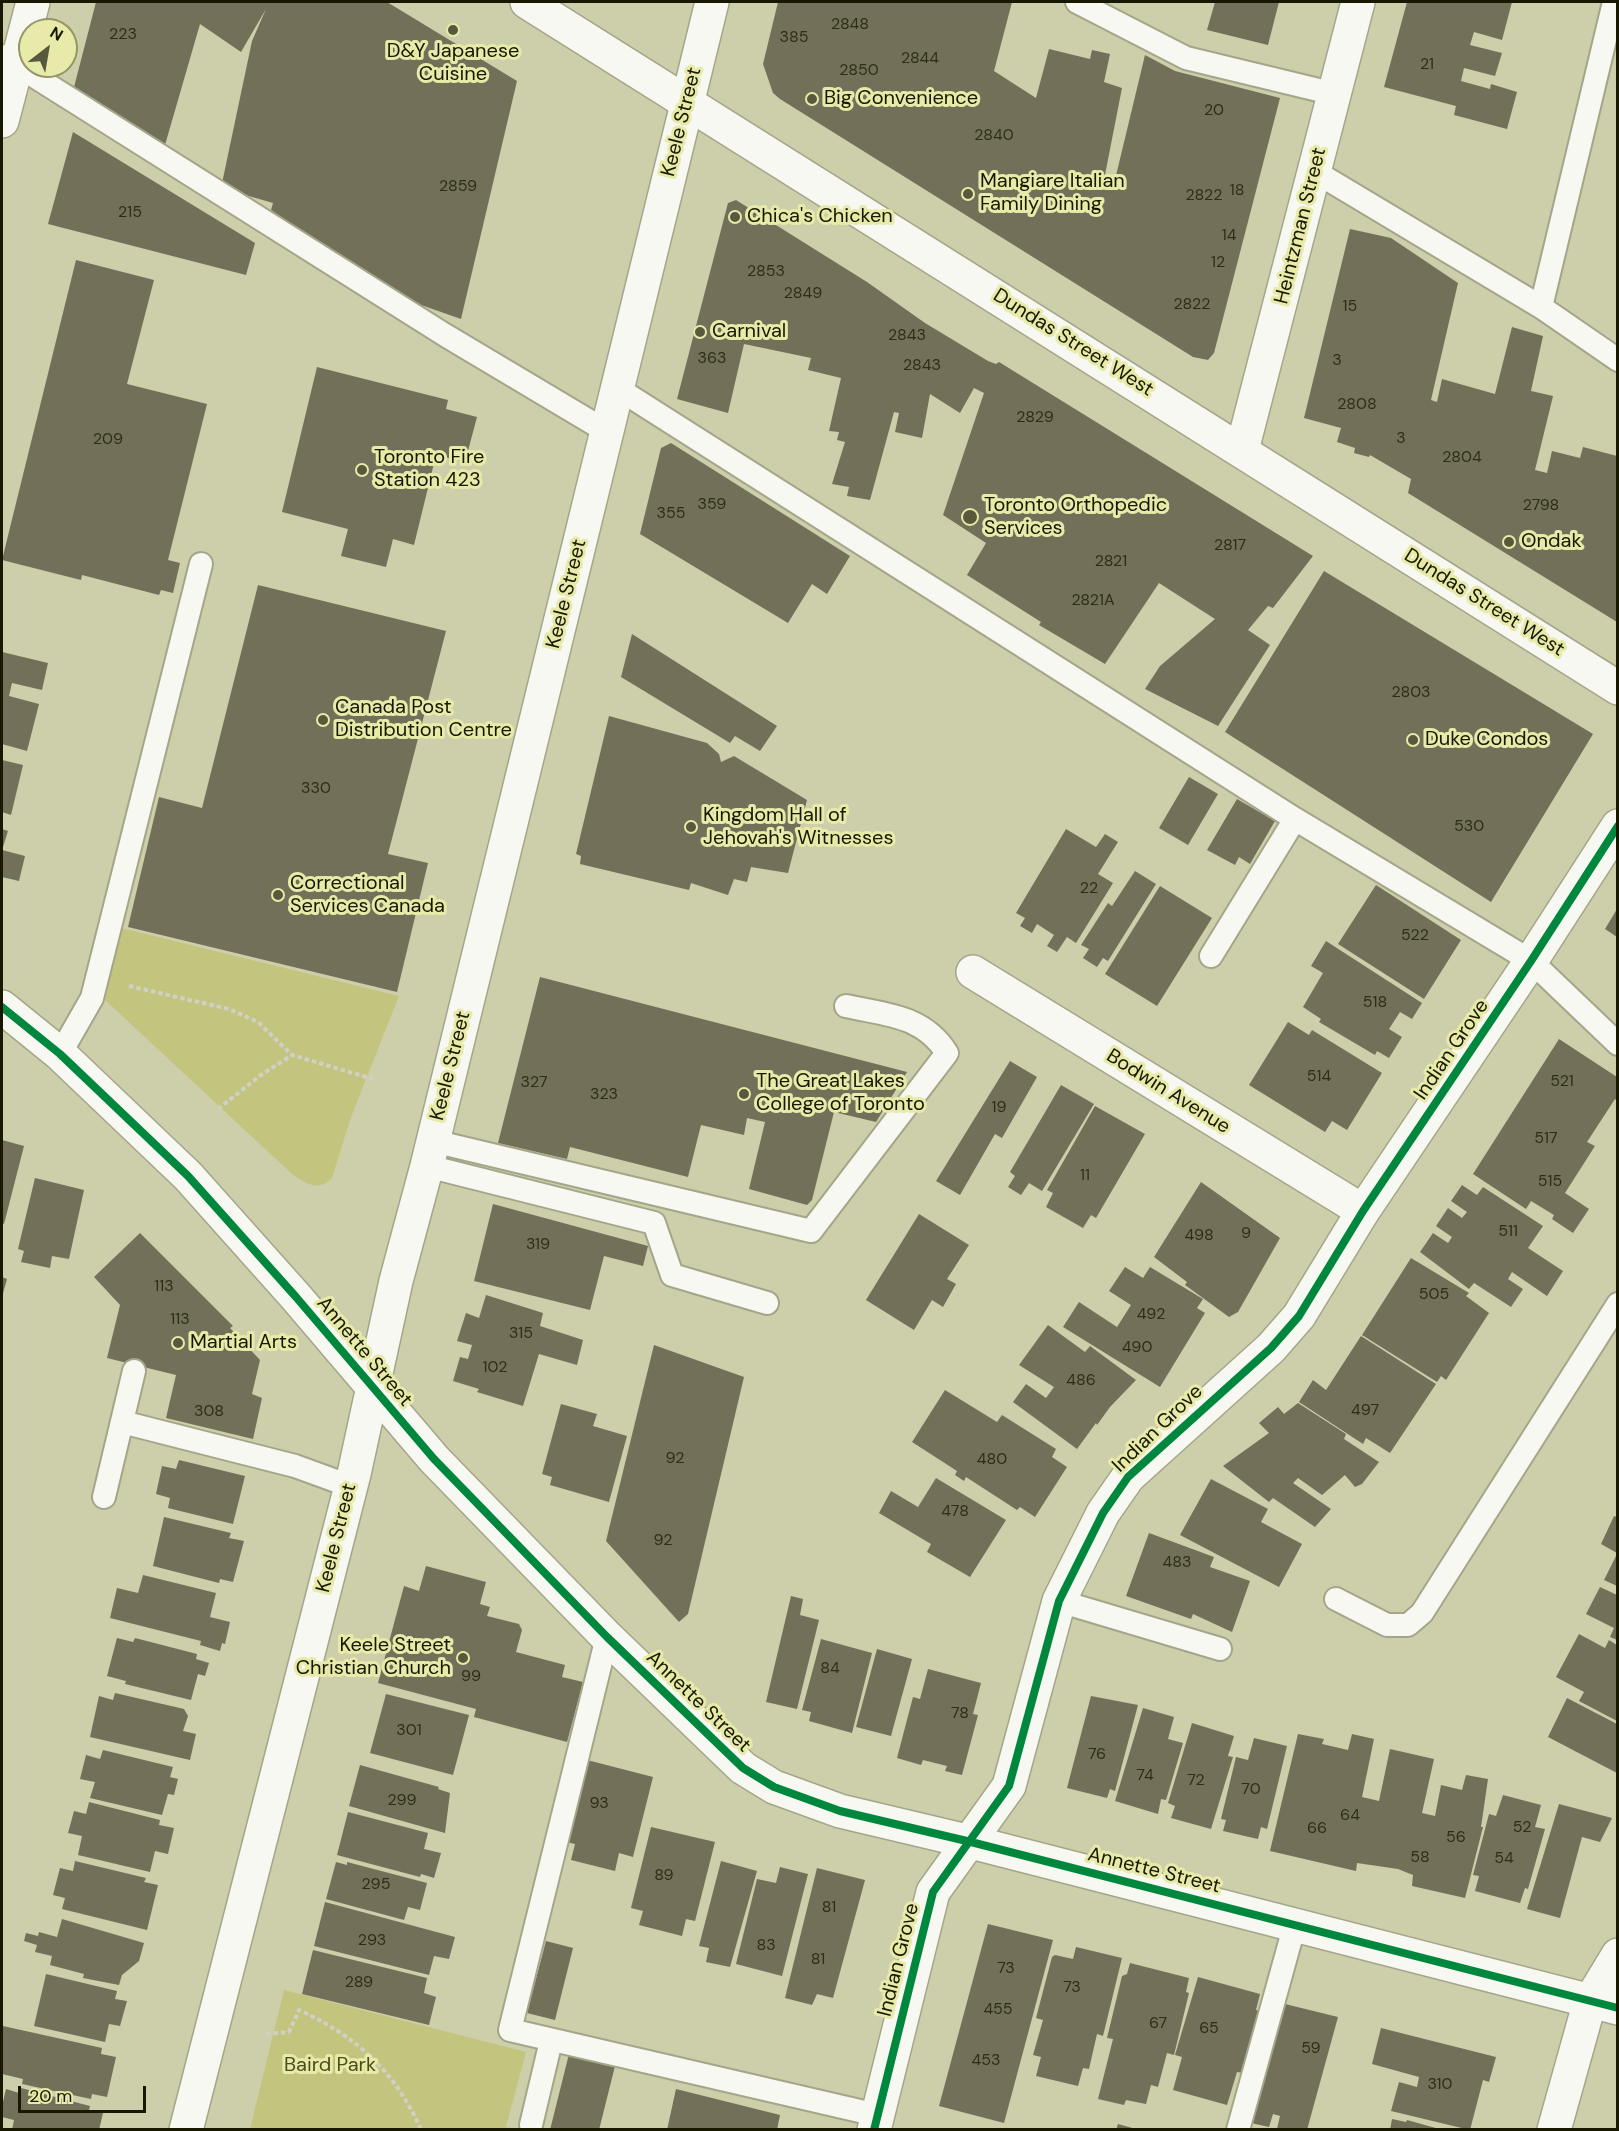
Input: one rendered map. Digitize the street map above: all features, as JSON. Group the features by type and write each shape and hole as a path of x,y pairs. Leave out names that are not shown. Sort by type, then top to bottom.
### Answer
{"street":[{"path":"2,122 9,60 33,2"},
{"name":"Dundas Street West","path":"527,2 1617,688"},
{"name":"Keele Street","path":"186,2130 350,1486 396,1281 430,1153 712,2"},
{"name":"Heintzman Street","path":"1242,450 1358,2"},
{"name":"Indian Grove","path":"875,2122 933,1893 1009,1786 1059,1601 1103,1513 1128,1477 1271,1347 1299,1316 1364,1211 1531,961 1617,826"},
{"name":"Bodwin Avenue","path":"973,972 1364,1211"},
{"name":"Annette Street","path":"2,1007 60,1054 188,1176 296,1297 434,1459 607,1637 743,1768 774,1787 840,1811 971,1842 1604,2004"},
{"path":"1554,2130 1604,2004 1617,1955"}],"lane":[{"path":"1077,2 1186,58 1335,94"},
{"path":"1541,307 1614,2"},
{"path":"9,60 445,335 606,431"},
{"path":"1314,171 1541,307 1617,360"},
{"path":"617,388 1295,819 1531,961 1617,1044"},
{"path":"60,1054 92,998 98,979 201,564"},
{"path":"1211,956 1295,819"},
{"path":"430,1153 811,1231 947,1053 936,1036 914,1022 846,1006"},
{"path":"430,1153 654,1223 672,1275 767,1303"},
{"path":"1336,1599 1387,1625 1408,1625 1422,1613 1617,1304"},
{"path":"104,1497 134,1371"},
{"path":"122,1422 295,1466 350,1486"},
{"path":"1059,1601 1220,1648"},
{"path":"607,1637 510,2030 875,2122"},
{"path":"1238,2130 1295,1924"},
{"path":"531,2126 551,2041"}],"path":[{"path":"98,979 229,1009 258,1022 292,1055 373,1079"},
{"path":"218,1109 261,1075 292,1055"},
{"path":"266,2034 289,2031 299,2010 333,2026 367,2052 381,2068 409,2102 421,2130"}],"green space":[{"path":"121,928 399,996 351,1117 332,1178 317,1186 292,1174 104,999"},
{"name":"Baird Park","path":"284,1990 526,2052 506,2127 515,2129 250,2129"}],"building":[{"path":"96,2 387,2 517,81 461,319 404,299 327,251 271,210 273,203 221,188 252,41 266,9 241,52 200,24 165,145 73,91"},
{"path":"778,2 1012,2 994,71 1036,98 1049,49 1090,59 1092,50 1110,54 1104,82 1122,88 1102,190 1113,188 1145,55 1175,71 1280,98 1214,353 1208,360 1193,357 780,99 773,93 763,64"},
{"path":"1215,2 1279,2 1268,45 1207,30"},
{"path":"1407,2 1512,2 1502,40 1474,32 1470,45 1502,53 1495,76 1464,68 1461,81 1490,89 1491,84 1517,92 1507,129 1454,115 1456,106 1384,87"},
{"path":"73,132 255,243 246,275 48,224"},
{"path":"736,200 867,282 925,323 988,361 996,364 999,362 1313,556 1273,608 1268,606 1248,630 1270,645 1218,726 1145,689 1160,666 1215,619 1159,583 1105,664 1039,625 1041,622 967,575 986,543 943,515 984,393 974,388 960,413 930,394 922,438 895,432 899,413 894,412 870,500 847,496 849,487 832,484 845,442 837,440 839,432 829,431 841,378 808,370 811,358 744,344 728,413 677,399 728,203"},
{"path":"1350,229 1391,238 1458,283 1431,400 1437,402 1442,379 1495,394 1512,327 1543,336 1531,391 1553,396 1535,470 1547,473 1552,451 1580,458 1583,447 1617,456 1617,622 1408,493 1411,479 1370,455 1369,457 1354,453 1355,448 1337,442 1341,428 1304,418"},
{"path":"76,260 154,280 127,384 207,404 168,560 180,563 173,593 161,590 159,595 82,575 81,580 2,560"},
{"name":"Toronto Fire Station 423","path":"317,367 448,400 446,409 477,417 465,462 436,455 414,545 393,539 386,567 341,556 348,529 282,512"},
{"path":"671,443 850,556 827,594 812,584 788,623 640,534 661,448"},
{"name":"Duke Condos","path":"1324,571 1593,734 1491,902 1225,732"},
{"path":"258,585 446,631 388,854 428,863 397,992 128,927 159,797 202,808"},
{"path":"632,634 777,726 760,751 735,736 730,743 621,677"},
{"path":"2,652 48,663 42,690 12,683 9,696 39,704 27,751 2,744"},
{"name":"Kingdom Hall of Jehovah's Witnesses","path":"609,716 707,743 719,754 721,762 734,756 807,800 788,873 751,867 747,882 734,879 728,895 691,883 689,890 580,864 581,856 576,854"},
{"path":"2,760 23,765 11,815 2,812"},
{"path":"1189,777 1218,794 1188,845 1159,828"},
{"path":"1237,799 1275,821 1250,864 1239,857 1235,865 1207,850"},
{"path":"2,829 8,831 2,850"},
{"path":"1066,829 1096,847 1105,834 1118,842 1098,874 1113,883 1076,943 1067,937 1057,952 1047,946 1054,935 1037,924 1032,933 1020,926 1025,918 1016,913"},
{"path":"2,850 25,856 19,881 2,877"},
{"path":"1135,871 1156,884 1108,961 1103,958 1097,967 1083,958 1089,949 1081,945 1108,903 1112,906"},
{"path":"1376,885 1461,940 1424,999 1338,944"},
{"path":"1160,886 1212,918 1157,1006 1105,974"},
{"path":"1617,909 1617,937 1605,929"},
{"path":"1326,941 1422,1003 1412,1019 1400,1012 1389,1029 1402,1037 1389,1058 1377,1051 1375,1055 1319,1022 1321,1019 1303,1007 1323,973 1311,966"},
{"path":"540,977 907,1072 876,1122 834,1112 812,1200 807,1205 749,1189 765,1122 747,1118 744,1135 701,1125 688,1177 570,1147 567,1159 498,1143"},
{"path":"1288,1022 1309,1035 1312,1030 1382,1073 1347,1130 1332,1121 1325,1132 1249,1085"},
{"path":"1559,1039 1617,1077 1617,1101 1615,1099 1587,1142 1595,1146 1565,1193 1589,1209 1573,1233 1552,1219 1554,1215 1531,1201 1526,1209 1473,1174"},
{"path":"1010,1061 1037,1077 1002,1138 995,1134 960,1195 936,1181"},
{"path":"1061,1085 1094,1104 1042,1191 1029,1183 1021,1195 1008,1187 1015,1176 1010,1172"},
{"path":"1095,1106 1145,1134 1096,1218 1091,1215 1083,1228 1046,1207 1053,1193 1047,1190"},
{"path":"2,1140 24,1146 4,1224 2,1223"},
{"path":"35,1178 84,1190 69,1259 52,1256 50,1268 21,1262 24,1251 18,1249"},
{"path":"1201,1182 1280,1238 1238,1312 1229,1317 1185,1285 1187,1282 1154,1257"},
{"path":"1462,1185 1477,1195 1483,1187 1543,1226 1528,1248 1563,1271 1547,1296 1512,1272 1508,1279 1523,1289 1511,1307 1474,1283 1469,1289 1420,1252 1433,1233 1448,1243 1452,1237 1436,1226 1448,1208 1462,1218 1467,1212 1451,1201"},
{"path":"493,1204 648,1246 643,1266 604,1256 590,1310 474,1281"},
{"path":"919,1214 969,1245 947,1279 956,1284 943,1307 932,1300 914,1330 866,1300"},
{"name":"Martial Arts","path":"140,1233 233,1326 230,1328 260,1360 252,1394 262,1398 253,1439 166,1418 176,1375 107,1358 120,1305 94,1277"},
{"path":"1411,1258 1469,1293 1466,1296 1489,1313 1446,1380 1441,1376 1437,1382 1362,1335"},
{"path":"1125,1267 1143,1278 1150,1267 1203,1299 1197,1308 1205,1313 1160,1387 1063,1327 1079,1302 1117,1327 1131,1305 1109,1291"},
{"path":"2,1277 7,1279 2,1297"},
{"path":"486,1295 543,1313 540,1326 583,1340 577,1365 539,1354 523,1406 477,1392 479,1389 453,1381 460,1357 468,1359 472,1345 457,1341 466,1313 479,1318"},
{"path":"1048,1325 1085,1352 1090,1346 1136,1380 1110,1407 1097,1425 1096,1423 1077,1449 1013,1402 1026,1384 1046,1398 1054,1387 1019,1365"},
{"path":"1361,1336 1436,1384 1390,1453 1366,1438 1363,1444 1299,1402 1313,1380 1326,1390"},
{"path":"654,1345 744,1377 688,1614 679,1622 606,1541"},
{"path":"945,1390 997,1422 1002,1415 1056,1449 1052,1457 1067,1467 1035,1517 1020,1507 1017,1510 966,1477 964,1481 955,1475 957,1471 912,1442"},
{"path":"1298,1403 1346,1434 1344,1439 1379,1462 1362,1484 1355,1487 1345,1475 1322,1495 1298,1478 1293,1483 1331,1509 1315,1527 1273,1498 1269,1502 1223,1466 1269,1433 1259,1423 1278,1407 1284,1414"},
{"path":"561,1404 597,1414 593,1426 627,1436 609,1502 550,1485 552,1477 542,1474"},
{"path":"179,1460 245,1476 233,1524 168,1508 170,1498 156,1494 162,1466 176,1469"},
{"path":"936,1478 1006,1520 970,1577 927,1552 931,1544 879,1513 891,1491 918,1507"},
{"path":"1211,1479 1268,1509 1261,1522 1302,1544 1279,1587 1180,1535"},
{"path":"1614,1516 1617,1517 1617,1553 1601,1544"},
{"path":"164,1517 231,1533 229,1538 244,1541 233,1582 220,1579 219,1583 153,1566"},
{"path":"1149,1533 1214,1557 1210,1567 1250,1581 1232,1632 1193,1614 1191,1619 1126,1596"},
{"path":"1617,1554 1617,1586 1604,1580"},
{"name":"Keele Street Christian Church","path":"426,1566 486,1582 480,1604 490,1607 487,1616 519,1624 522,1630 516,1652 565,1665 562,1677 583,1682 567,1742 474,1717 476,1709 378,1683 404,1586 419,1591"},
{"path":"143,1575 216,1593 210,1617 230,1622 225,1644 222,1643 220,1651 200,1645 201,1641 110,1618 117,1588 138,1593"},
{"path":"1600,1587 1617,1595 1617,1640 1610,1637 1614,1628 1586,1614"},
{"path":"791,1596 803,1599 800,1615 819,1620 797,1709 766,1702"},
{"path":"1579,1634 1605,1648 1609,1640 1617,1645 1617,1721 1579,1701 1584,1692 1556,1677"},
{"path":"117,1638 133,1642 135,1638 197,1654 196,1659 209,1663 205,1676 198,1674 191,1700 125,1684 126,1681 107,1676"},
{"path":"821,1639 872,1653 852,1733 809,1721 811,1712 802,1710"},
{"path":"877,1649 912,1659 891,1736 856,1727"},
{"path":"928,1669 981,1683 973,1714 978,1715 962,1775 945,1771 947,1766 923,1760 921,1765 897,1758 913,1697 920,1699"},
{"path":"115,1693 184,1709 188,1716 183,1731 196,1734 190,1760 90,1737 99,1696 113,1700"},
{"path":"386,1694 469,1715 453,1775 370,1753"},
{"path":"1091,1696 1138,1705 1115,1791 1110,1789 1107,1798 1067,1788"},
{"path":"1567,1698 1617,1724 1617,1773 1548,1737"},
{"path":"1143,1708 1174,1717 1168,1739 1183,1743 1166,1800 1161,1799 1158,1814 1115,1801"},
{"path":"1192,1723 1234,1736 1228,1756 1233,1757 1211,1829 1171,1818 1175,1806 1168,1803"},
{"path":"1298,1734 1324,1739 1322,1744 1348,1750 1352,1734 1374,1739 1362,1797 1379,1801 1390,1749 1434,1759 1422,1813 1435,1816 1441,1785 1462,1790 1466,1775 1488,1779 1481,1827 1483,1827 1465,1898 1412,1886 1413,1875 1398,1869 1357,1863 1356,1871 1270,1851"},
{"path":"1254,1738 1287,1746 1267,1829 1261,1827 1258,1839 1223,1831 1226,1820 1221,1819 1236,1757 1248,1760"},
{"path":"103,1750 173,1767 170,1777 178,1779 174,1795 168,1794 162,1815 90,1798 95,1782 80,1779 86,1755 100,1759"},
{"path":"587,1760 653,1777 633,1857 619,1853 615,1871 571,1860 575,1844 566,1842"},
{"path":"360,1765 439,1787 438,1789 450,1793 445,1833 349,1806"},
{"path":"1503,1795 1541,1805 1535,1827 1545,1829 1528,1889 1525,1888 1520,1903 1475,1891 1479,1876 1473,1875 1489,1814 1496,1816"},
{"path":"89,1802 160,1820 159,1825 174,1828 168,1854 155,1851 150,1872 78,1855 82,1836 68,1833 74,1811 86,1814"},
{"path":"1559,1804 1612,1818 1600,1842 1582,1837 1560,1918 1527,1909"},
{"path":"348,1812 428,1833 424,1849 441,1853 434,1878 421,1874 420,1877 337,1855"},
{"path":"651,1827 715,1842 695,1921 686,1919 682,1936 639,1925 643,1911 631,1908"},
{"path":"75,1861 146,1878 144,1882 158,1885 147,1930 62,1909 65,1898 53,1895 60,1868 73,1871"},
{"path":"721,1861 757,1871 730,1967 706,1962 709,1948 699,1946"},
{"path":"336,1862 347,1865 347,1862 427,1883 420,1910 408,1907 404,1920 326,1899"},
{"path":"780,1867 808,1874 782,1976 736,1964 757,1879 776,1883"},
{"path":"817,1868 865,1880 833,1998 817,1994 812,2005 785,1998"},
{"path":"325,1902 455,1937 449,1959 434,1956 429,1975 314,1946"},
{"path":"62,1919 144,1943 139,1961 122,1975 119,1985 83,1978 84,1974 50,1965 52,1956 35,1952 37,1945 24,1941 26,1933 38,1936 39,1932 57,1937"},
{"path":"988,1924 1053,1940 1004,2123 939,2106"},
{"path":"546,1941 573,1948 555,2020 527,2013"},
{"path":"1076,1947 1122,1958 1103,2036 1097,2034 1089,2069 1083,2068 1078,2086 1036,2076 1041,2057 1033,2055 1043,2020 1036,2018 1052,1957 1055,1955 1073,1959"},
{"path":"313,1950 427,1978 424,1993 436,1997 429,2025 302,1994"},
{"path":"1130,1963 1189,1978 1186,1992 1189,1993 1174,2055 1167,2053 1158,2087 1151,2085 1146,2104 1126,2100 1124,2105 1098,2099 1113,2039 1107,2038 1122,1976 1127,1974"},
{"path":"46,1974 117,1991 115,1999 127,2001 120,2026 109,2024 105,2042 34,2026"},
{"path":"1198,1977 1260,1994 1256,2010 1260,2011 1243,2073 1237,2072 1227,2105 1173,2090 1182,2057 1175,2055"},
{"path":"1281,2003 1338,2017 1307,2130 1277,2129 1280,2116 1273,2114 1269,2127 1251,2123"},
{"path":"3,2026 102,2048 101,2054 116,2057 107,2097 92,2094 91,2099 22,2084 23,2079 2,2074"},
{"path":"1381,2028 1496,2057 1489,2082 1483,2080 1470,2130 1391,2111 1399,2082 1417,2087 1419,2077 1372,2064"},
{"path":"570,2050 616,2062 599,2130 550,2130"},
{"path":"21,2088 90,2106 89,2110 103,2113 99,2130 12,2130 14,2120 2,2117 2,2106 6,2089 19,2093"},
{"path":"676,2089 780,2115 777,2130 667,2130"},
{"path":"1392,2119 1406,2122 1407,2120 1443,2130 1390,2130"},
{"path":"1118,2124 1136,2129 1136,2130 1116,2130"}],"cycle path":[{"path":"874,2130 933,1892 1009,1786 1059,1601 1103,1513 1128,1477 1271,1348 1299,1316 1363,1211 1531,961 1618,826"},
{"path":"2,1007 60,1054 188,1176 296,1297 434,1459 607,1637 743,1768 774,1787 840,1811 971,1842 1618,2008"}],"place":[{"name":"D&Y Japanese Cuisine","path":"453,30"},
{"name":"Big Convenience","path":"812,99"},
{"name":"Mangiare Italian Family Dining","path":"968,194"},
{"name":"Chica's Chicken","path":"735,217"},
{"name":"Carnival","path":"700,332"},
{"name":"Toronto Fire Station 423","path":"362,470"},
{"name":"Toronto Orthopedic Services","path":"970,517"},
{"name":"Ondak","path":"1509,542"},
{"name":"Canada Post Distribution Centre","path":"323,720"},
{"name":"Duke Condos","path":"1413,740"},
{"name":"Kingdom Hall of Jehovah's Witnesses","path":"691,827"},
{"name":"Correctional Services Canada","path":"278,895"},
{"name":"The Great Lakes College of Toronto","path":"744,1094"},
{"name":"Martial Arts","path":"178,1343"},
{"name":"Keele Street Christian Church","path":"463,1658"}]}
